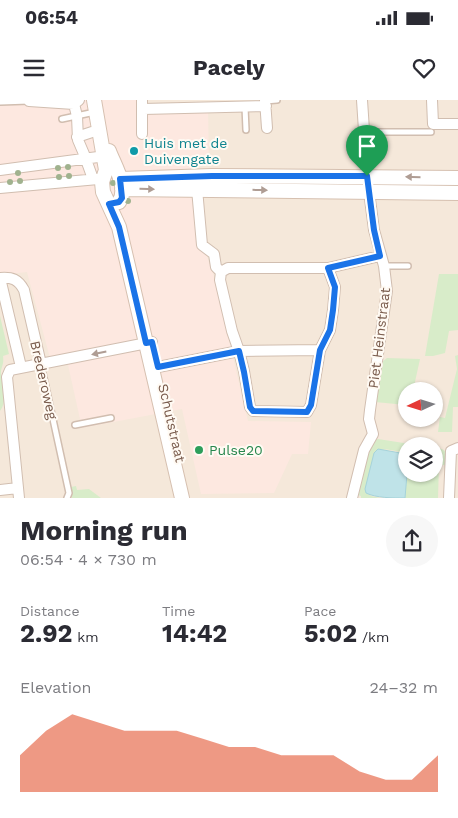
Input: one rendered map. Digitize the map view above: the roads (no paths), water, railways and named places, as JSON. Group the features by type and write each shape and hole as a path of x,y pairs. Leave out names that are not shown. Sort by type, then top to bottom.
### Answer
{"street":[{"name":"Piet Heinstraat","path":"352,498 364,450 373,434 369,419 387,291 374,230 367,176 362,100"},
{"path":"432,100 433,124 458,124"},
{"path":"29,101 80,101 95,106"},
{"path":"80,101 77,116 77,137 86,160 110,185 197,189 212,183 370,193 458,193"},
{"path":"142,134 142,104 210,103 245,106 266,102 267,128"},
{"name":"Schutstraat","path":"95,106 97,135 107,145 110,185 145,343 156,367 190,498"},
{"path":"77,137 97,135"},
{"path":"0,170 98,157"},
{"path":"0,188 212,183 367,176 458,178"},
{"path":"197,189 202,244 214,254 216,267 221,272"},
{"path":"221,272 228,268 328,268 382,261"},
{"path":"221,272 220,280 223,295 239,351 250,407 253,411 307,412 311,405 320,350 330,330 333,310 335,287 328,268"},
{"path":"0,278 21,367"},
{"name":"Brederoweg","path":"0,278 14,278 24,290 40,364"},
{"path":"0,490 18,493 5,417 7,378 10,370 145,343"},
{"path":"156,367 239,351 320,350"},
{"name":"Schutstraat","path":"156,367 182,498"},
{"path":"449,498 451,451 456,449"}],"lane":[{"path":"266,102 277,100"},
{"path":"0,102 29,101"},
{"path":"62,118 77,116 95,106"},
{"path":"245,106 246,130"},
{"path":"364,132 431,132"},
{"path":"382,261 408,266"},
{"name":"Brederoweg","path":"40,364 69,493 67,498"},
{"path":"74,425 111,418"}],"water":[{"path":"378,449 398,453 398,482 406,482 405,498 380,497 366,493 365,489 374,453"}],"place":[{"name":"Huis met de Duivengate","path":"134,151"},
{"name":"Pulse20","path":"199,450"}]}
